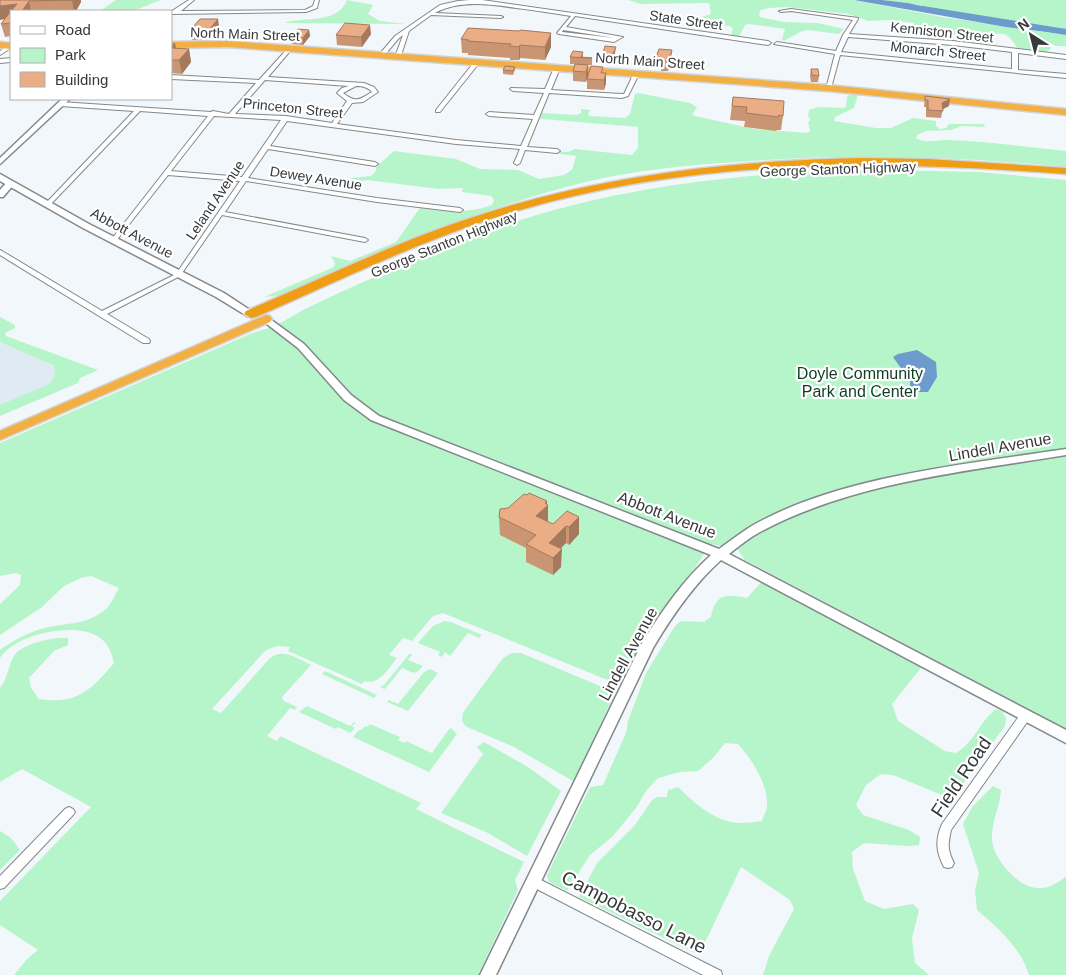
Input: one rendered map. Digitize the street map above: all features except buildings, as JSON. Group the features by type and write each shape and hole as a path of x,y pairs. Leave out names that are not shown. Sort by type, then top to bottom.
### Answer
{"highway":[{"name":"North Main Street","path":"172,45 228,44 828,88 1066,112"},
{"name":"George Stanton Highway","path":"0,425 251,314 466,223 556,196 649,178 738,166 830,162 945,162 1066,171"},
{"name":"George Stanton Highway","path":"0,436 438,244 486,225 548,206 635,187 740,173 864,166 966,169 1066,176"}],"main road":[{"name":"Abbott Avenue","path":"0,177 178,275 220,295 251,314"}],"street":[{"path":"173,13 192,0"},
{"path":"173,13 311,9 315,7 318,0"},
{"name":"State Street","path":"381,56 397,37 446,4 473,1 768,43"},
{"path":"781,11 792,10 855,18 856,21 846,35 838,53 828,88"},
{"path":"431,14 501,18"},
{"path":"562,28 620,36 614,40 559,33 562,28 574,15"},
{"path":"398,57 407,31"},
{"name":"Kenniston Street","path":"846,35 953,43 1066,57"},
{"path":"777,44 838,53"},
{"path":"232,114 289,49"},
{"path":"1014,70 1015,51"},
{"name":"Monarch Street","path":"838,53 1066,76"},
{"path":"438,111 477,62"},
{"path":"517,163 557,68"},
{"path":"514,89 623,96 636,74"},
{"path":"172,77 368,86 375,92 361,101 350,101 340,93 344,88 353,86"},
{"path":"0,162 63,101"},
{"name":"Princeton Street","path":"63,101 139,109 286,118 456,142 557,151"},
{"path":"334,124 350,101"},
{"path":"48,204 139,109"},
{"path":"114,240 213,114"},
{"path":"490,114 536,117"},
{"name":"Leland Avenue","path":"102,314 178,275 286,118"},
{"path":"266,147 375,164"},
{"name":"Dewey Avenue","path":"167,173 244,179 377,200 460,210"},
{"path":"0,195 11,183"},
{"path":"221,213 365,240"},
{"path":"0,252 146,341"},
{"name":"Abbott Avenue","path":"266,319 310,354 348,400 358,409 375,418 720,554 1066,737"},
{"name":"Lindell Avenue","path":"488,975 535,882 647,646 696,575 742,537 774,519 864,488 1066,452"},
{"name":"Field Road","path":"948,863 944,856 942,845 946,828 972,788 1026,715"},
{"path":"0,884 69,812"},
{"name":"Campobasso Lane","path":"535,882 716,975"}],"shaded area":[{"path":"0,342 80,378 0,412"}],"green space":[{"path":"116,0 161,0 136,10 101,10"},
{"path":"347,0 373,5 368,14 380,21 406,24 284,23 328,16 342,8"},
{"path":"628,0 854,0 942,17 1066,34 1066,46 1053,46 1047,52 1019,50 1010,37 999,33 994,34 991,43 984,45 963,41 963,37 940,31 919,29 914,27 914,23 889,20 868,21 849,14 787,7 761,10 759,13 760,17 784,22 818,23 844,29 839,34 808,30 800,32 784,41 782,39 785,29 749,24 745,25 740,35 735,37 731,35 733,28 729,26 695,22 699,18 711,14 709,3 641,4"},
{"path":"882,0 1066,0 1066,29 975,18 908,3"},
{"path":"635,94 690,103 697,107 692,115 695,116 754,129 807,133 810,131 808,122 810,121 808,117 809,110 818,107 844,108 846,107 847,97 850,94 858,94 854,108 835,117 834,121 876,128 891,128 913,118 936,121 936,126 940,129 946,128 949,124 984,124 985,127 962,126 951,130 927,131 917,135 916,138 927,141 976,142 1066,151 1066,167 943,158 820,157 719,163 624,174 547,193 469,218 431,232 282,295 264,297 334,267 335,263 331,256 350,261 396,242 420,208 466,211 492,205 494,200 491,196 462,192 463,188 438,189 368,180 349,182 347,180 371,176 376,171 376,167 394,151 456,159 480,169 518,170 539,179 564,175 572,170 576,156 529,150 568,152 575,149 632,155 638,148 638,127 542,119 540,118 542,113 577,115 581,113 581,109 590,110 588,115 590,116 625,118 630,114"},
{"name":"Doyle Community Park and Center","path":"879,170 979,172 1066,180 1066,729 745,560 738,550 712,544 645,638 619,682 605,679 443,613 433,616 412,641 403,638 389,655 397,658 379,679 369,682 364,681 362,684 288,651 290,647 278,646 266,650 212,709 221,713 269,659 274,656 284,654 300,659 311,665 282,697 284,701 297,707 295,710 290,708 267,736 277,741 280,736 421,803 416,809 524,862 515,880 518,890 478,975 14,975 27,959 38,950 0,925 0,901 91,807 22,769 0,782 0,688 14,656 23,648 47,640 68,638 68,645 54,651 29,678 31,688 39,699 64,700 82,693 98,681 114,663 105,642 89,632 76,630 46,632 31,637 18,642 0,658 0,650 18,638 33,632 82,621 99,614 109,606 119,588 91,576 81,578 64,586 42,607 0,635 0,604 20,585 21,575 16,573 0,576 0,443 250,334 274,326 305,309 391,270 478,235 527,218 625,193 676,185 777,174"},
{"path":"0,317 15,325 15,328 5,333 6,336 98,370 80,378 78,383 0,416 0,405 47,385 53,379 55,372 54,366 0,342"},
{"path":"763,580 918,662 921,668 892,704 898,721 945,751 956,753 973,738 985,720 996,709 1002,711 1006,718 1005,726 954,796 947,797 893,775 881,774 866,785 856,805 863,815 909,830 920,837 919,845 864,843 852,852 853,869 865,901 884,909 913,904 919,910 912,938 915,963 929,975 763,975 769,956 794,909 790,900 741,867 699,955 579,897 597,863 635,825 652,800 657,797 667,797 668,790 678,787 705,810 729,822 747,823 762,821 767,806 765,789 754,765 738,744 725,743 714,757 698,771 680,772 658,778 646,791 636,808 613,836 590,855 567,891 549,882 547,876 549,871 590,787 603,785 626,733 628,721 646,673 675,626 681,621 704,622 711,617 719,599 728,596 747,598"},
{"path":"444,621 482,635 479,638 468,633 450,656 445,652 442,657 438,655 440,652 418,643 433,626"},
{"path":"410,653 412,655 408,660 423,666 414,673 402,668 385,689 380,687 384,685"},
{"path":"512,653 521,653 600,686 613,697 573,781 512,746 467,727 463,722 464,711 503,658"},
{"path":"430,669 438,673 408,711 387,702 389,700 398,704 424,672"},
{"path":"325,671 377,695 374,698 322,674"},
{"path":"307,706 350,726 356,722 352,726 355,728 350,733 338,727 336,729 299,712"},
{"path":"370,724 400,737 398,740 405,743 406,741 432,753 449,729 451,728 457,734 429,772 353,737 359,730"},
{"path":"484,742 528,767 561,791 527,856 486,832 441,813 483,754 477,747"},
{"path":"993,786 1001,790 993,827 993,847 1008,871 1015,878 1030,887 1038,888 1053,885 1066,876 1066,975 1029,975 1015,947 1001,931 977,910 975,890 979,873 963,824 973,806"},
{"path":"0,831 11,838 20,850 0,870"}],"water":[{"path":"854,0 882,0 908,3 975,18 1066,29 1066,34 1006,27"},
{"path":"917,350 936,362 937,377 928,392 919,392 910,387 910,381 893,357"}],"waterway":[{"path":"923,9 1066,32"}]}
